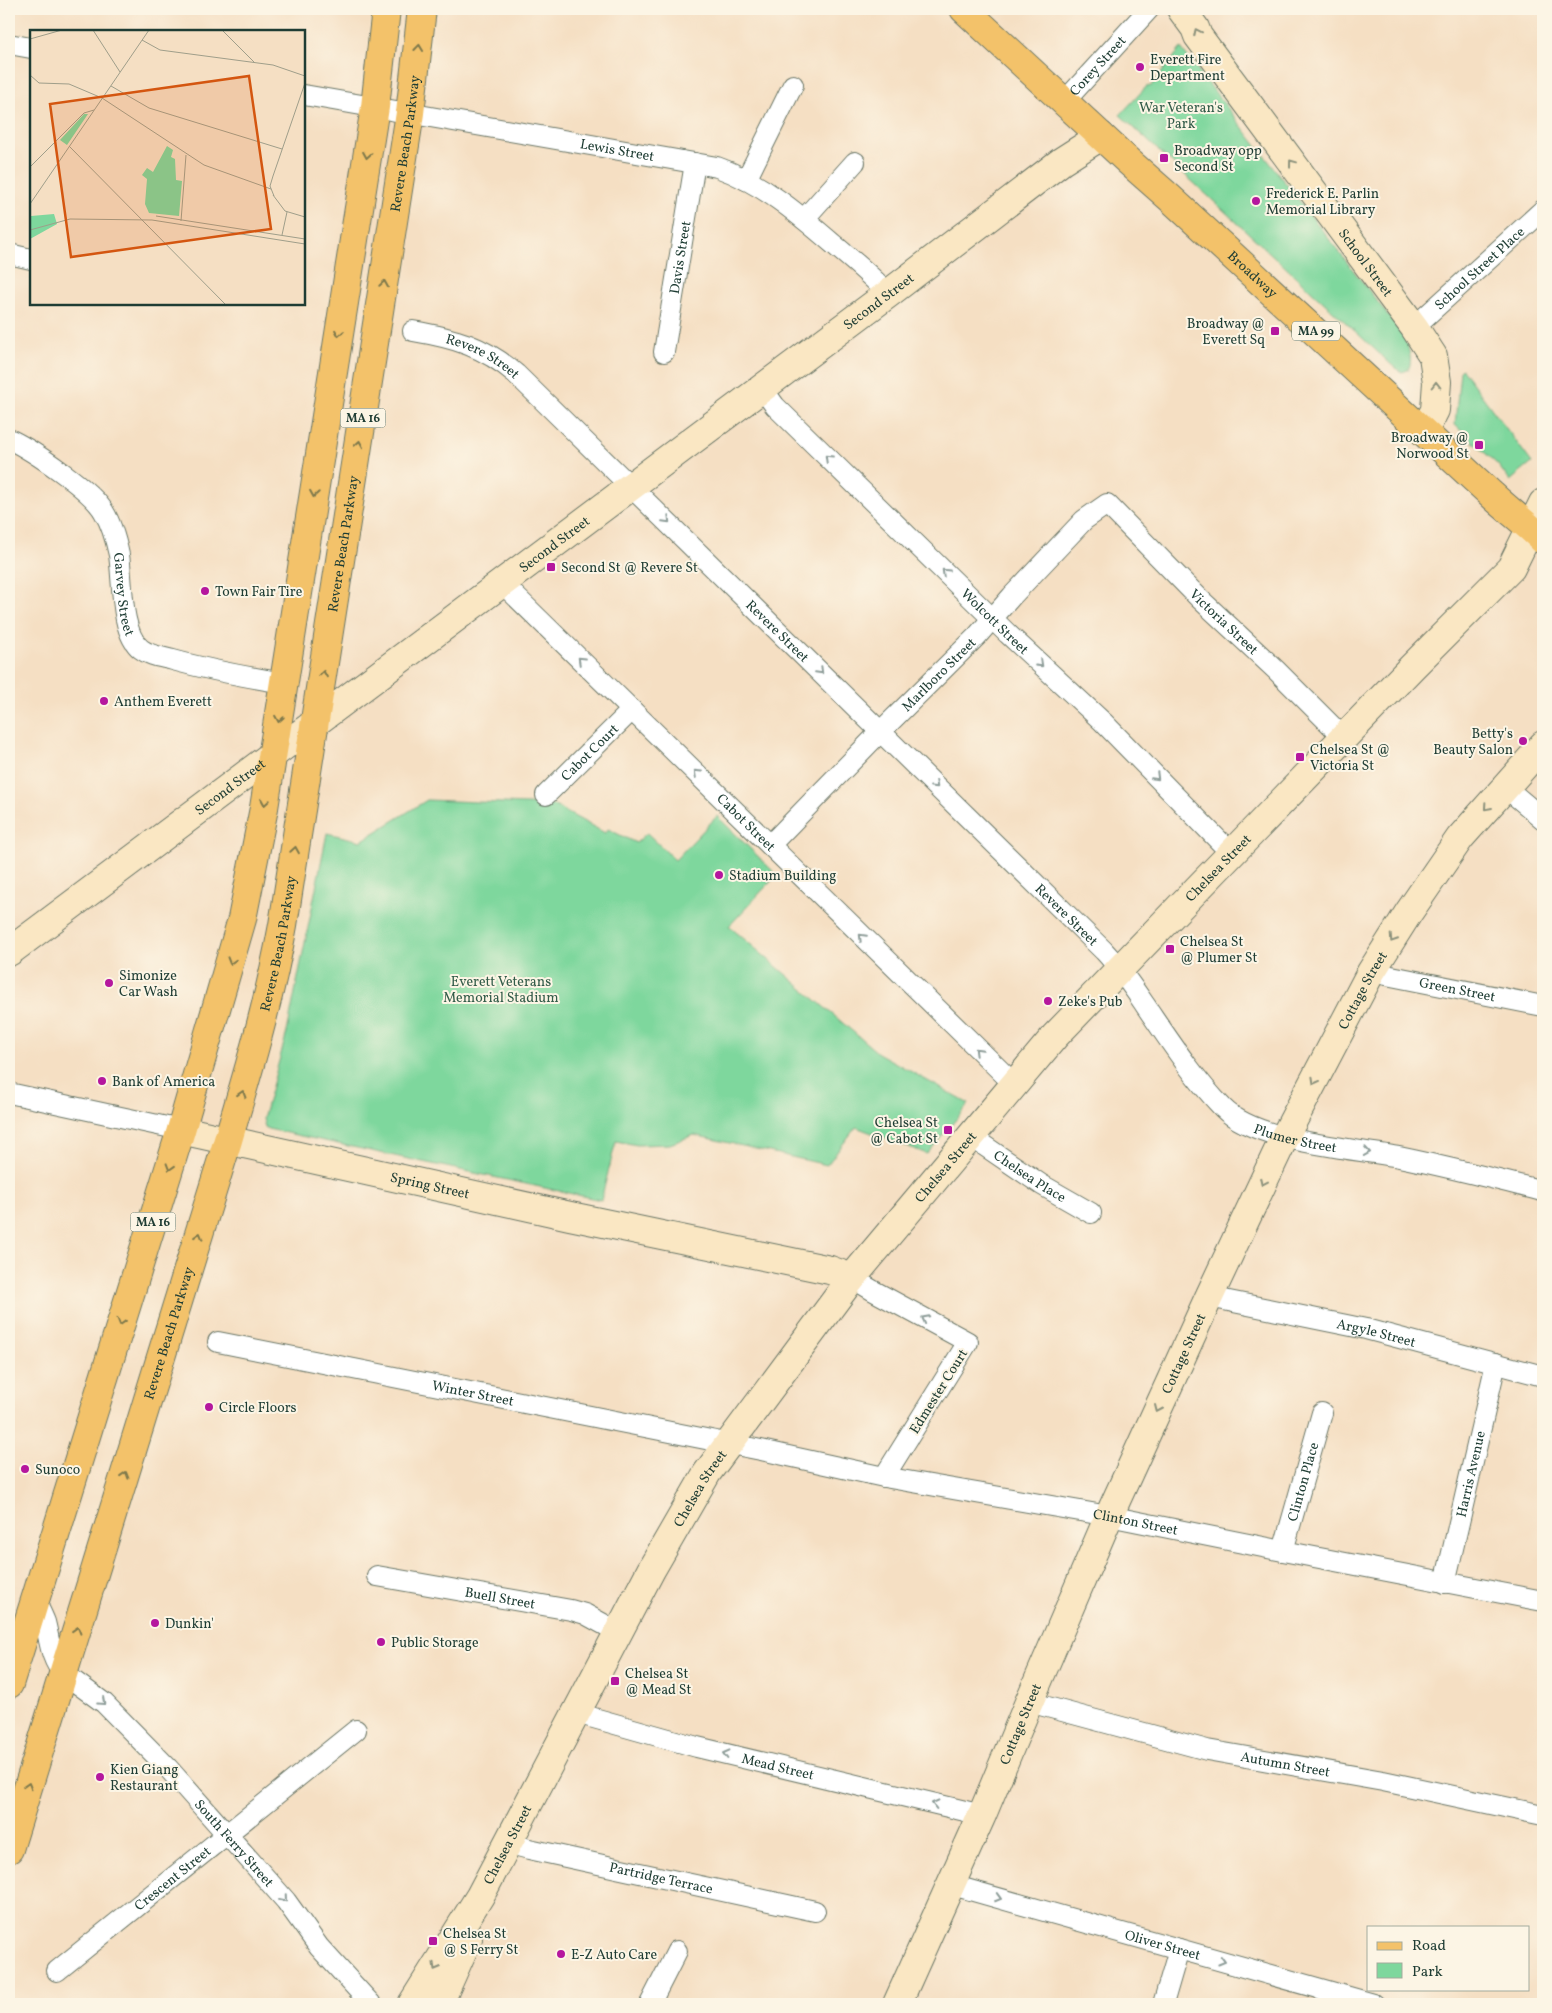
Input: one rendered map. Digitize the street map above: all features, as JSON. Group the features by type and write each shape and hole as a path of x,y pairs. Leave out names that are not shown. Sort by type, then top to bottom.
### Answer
{"main road":[{"name":"MA 16","path":"11,1667 35,1600 181,1130 242,919 257,848 273,754 375,107 384,37 384,9"},
{"name":"Revere Beach Parkway","path":"9,1849 228,1140 260,1030 276,963 410,114 422,9"},
{"name":"Broadway","path":"964,9 1493,496 1537,534"},
{"name":"School Street","path":"1181,9 1195,28 1198,36 1414,327 1433,356 1437,382 1435,410 1424,431"},
{"name":"Second Street","path":"9,952 888,294 1062,161 1101,136"},
{"name":"Chelsea Street","path":"412,2004 480,1896 651,1570 707,1473 852,1278 1055,1036 1231,853 1511,568 1537,534 1543,503"},
{"name":"Cottage Street","path":"897,2004 952,1885 1109,1516 1284,1138 1371,972 1460,838 1543,745"},
{"name":"Spring Street","path":"181,1130 570,1216 830,1270 852,1278"},
{"name":"Chelsea Street","path":"439,2004 471,1933 480,1896"}],"street":[{"name":"Corey Street","path":"1064,101 1149,9"},
{"path":"9,44 30,48"},
{"path":"746,180 793,85"},
{"name":"Lewis Street","path":"305,95 717,168 746,180 776,198 804,219 873,278 888,294"},
{"path":"804,219 855,162"},
{"name":"Davis Street","path":"664,352 695,163"},
{"name":"School Street Place","path":"1414,327 1543,210"},
{"path":"9,254 30,259"},
{"name":"Revere Street","path":"412,331 454,339 480,349 499,360 516,374 1120,968"},
{"name":"Wolcott Street","path":"762,388 780,411 992,618 1103,722 1231,853"},
{"name":"Garvey Street","path":"9,439 31,451 87,492 104,511 118,552 127,626 132,640 137,645 149,654 197,667 284,684"},
{"name":"Marlboro Street","path":"770,845 977,636 1084,520 1107,504"},
{"name":"Victoria Street","path":"1107,504 1200,598 1344,738"},
{"name":"Cabot Street","path":"502,583 1014,1084"},
{"name":"Cabot Court","path":"546,795 632,710"},
{"path":"1505,787 1543,819"},
{"name":"Plumer Street","path":"1120,968 1177,1052 1223,1109 1238,1120 1284,1138 1406,1158 1543,1191"},
{"name":"Green Street","path":"1371,972 1543,1006"},
{"name":"Spring Street","path":"9,1093 181,1130"},
{"name":"Chelsea Place","path":"970,1136 1042,1185 1091,1213"},
{"name":"Edmester Court","path":"852,1278 968,1342 884,1477"},
{"name":"Argyle Street","path":"1209,1297 1366,1328 1543,1376"},
{"name":"Winter Street","path":"218,1342 728,1444"},
{"name":"Harris Avenue","path":"1445,1583 1496,1363"},
{"name":"Clinton Place","path":"1283,1552 1322,1412"},
{"name":"Clinton Street","path":"728,1444 884,1477 1109,1516 1283,1552 1543,1601"},
{"name":"Buell Street","path":"378,1576 571,1610 585,1614 618,1632"},
{"path":"35,1600 44,1620 51,1654 63,1673"},
{"name":"South Ferry Street","path":"63,1673 88,1690 120,1718 168,1768 286,1901 319,1947 371,2004"},
{"name":"Autumn Street","path":"1029,1702 1207,1750 1383,1781 1543,1815"},
{"name":"Mead Street","path":"576,1713 697,1747 982,1815"},
{"name":"Crescent Street","path":"57,1971 356,1730"},
{"name":"Partridge Terrace","path":"507,1843 815,1911"},
{"name":"Oliver Street","path":"952,1885 1179,1949 1320,1997 1374,2004"},
{"path":"1163,2004 1179,1949"},
{"path":"650,2004 677,1951"}],"green space":[{"name":"War Veteran's Park","path":"1181,48 1398,328 1410,354 1408,370 1402,372 1395,368 1120,115 1146,87 1151,86"},
{"path":"1462,369 1532,463 1510,481 1498,465 1455,425 1460,371"},
{"name":"Everett Veterans Memorial Stadium","path":"427,800 553,805 605,833 608,829 636,843 647,833 675,860 717,816 777,875 729,926 878,1053 969,1104 927,1154 856,1127 827,1165 694,1135 670,1144 637,1145 616,1141 601,1200 268,1129 265,1127 263,1119 287,1032 327,833 361,841"}],"place":[{"name":"Everett Fire Department","path":"1140,67"},
{"name":"Broadway opp Second St","path":"1164,158"},
{"name":"Frederick E. Parlin Memorial Library","path":"1256,201"},
{"name":"Broadway @ Everett Sq","path":"1275,331"},
{"name":"Broadway @ Norwood St","path":"1479,445"},
{"name":"Second St @ Revere St","path":"551,567"},
{"name":"Town Fair Tire","path":"205,591"},
{"name":"Anthem Everett","path":"104,701"},
{"name":"Betty's Beauty Salon","path":"1523,741"},
{"name":"Chelsea St @ Victoria St","path":"1300,757"},
{"name":"Stadium Building","path":"719,875"},
{"name":"Chelsea St @ Plumer St","path":"1170,949"},
{"name":"Simonize Car Wash","path":"109,983"},
{"name":"Zeke's Pub","path":"1048,1001"},
{"name":"Bank of America","path":"102,1081"},
{"name":"Chelsea St @ Cabot St","path":"948,1130"},
{"name":"Circle Floors","path":"209,1407"},
{"name":"Sunoco","path":"25,1469"},
{"name":"Dunkin'","path":"155,1623"},
{"name":"Public Storage","path":"381,1642"},
{"name":"Chelsea St @ Mead St","path":"615,1681"},
{"name":"Kien Giang Restaurant","path":"100,1777"},
{"name":"Chelsea St @ S Ferry St","path":"433,1941"},
{"name":"E-Z Auto Care","path":"561,1954"}]}
